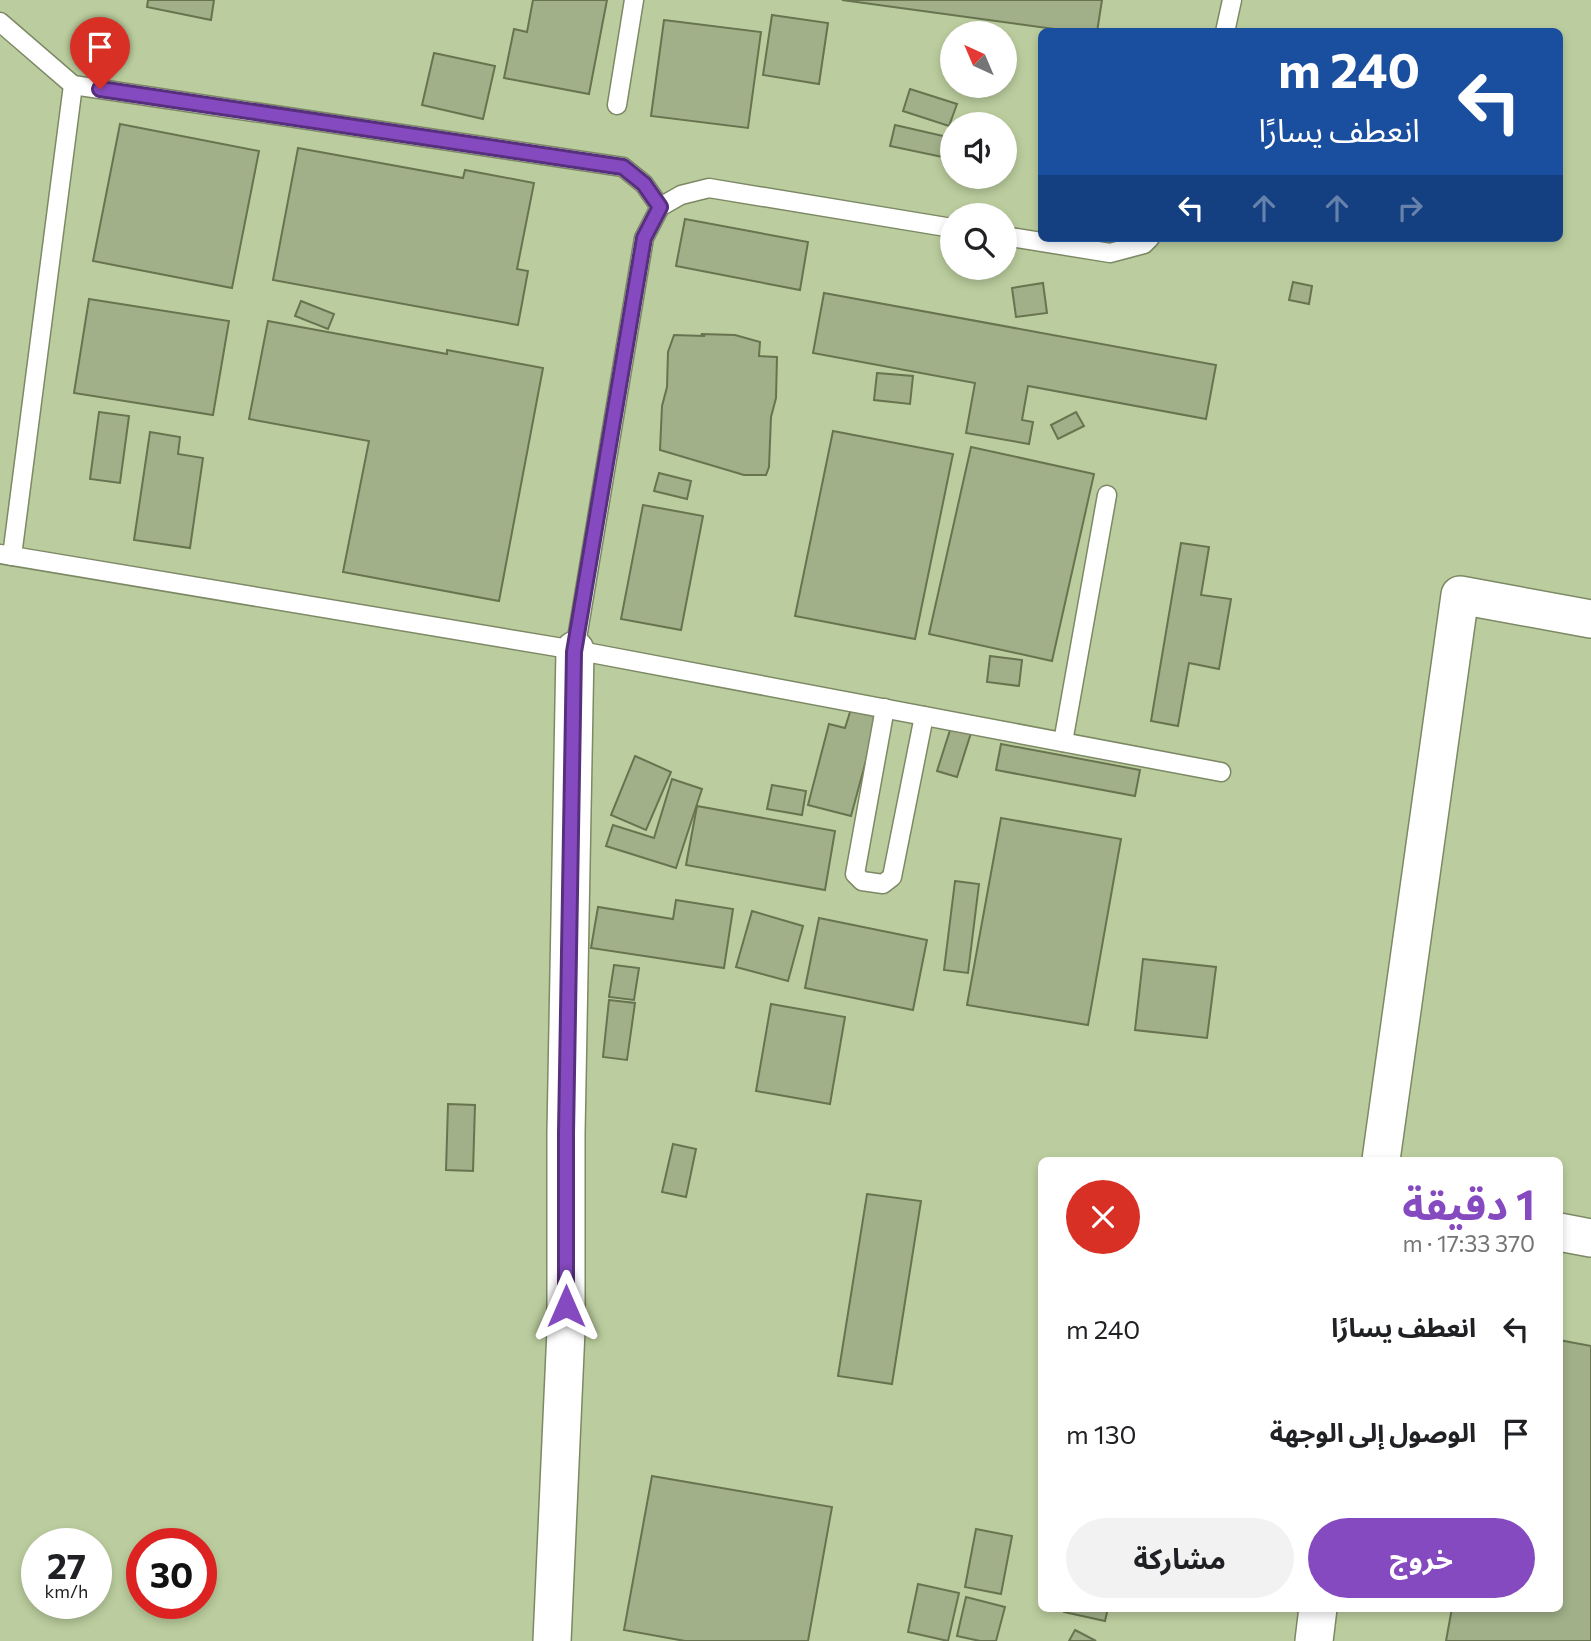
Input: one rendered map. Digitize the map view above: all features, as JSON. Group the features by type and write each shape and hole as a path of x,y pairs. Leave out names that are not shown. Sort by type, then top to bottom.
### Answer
{"street":[{"path":"1381,1157 1460,595 1591,619"},
{"path":"552,1641 566,1330 566,1133 575,650"},
{"path":"1563,1234 1591,1238"},
{"path":"1314,1641 1318,1612"}],"lane":[{"path":"617,106 634,0"},
{"path":"1226,28 1232,0"},
{"path":"0,22 73,85 623,167 644,184 660,207"},
{"path":"73,85 6,555 575,650 1221,772"},
{"path":"575,650 644,238 660,207 681,195 709,188 940,226"},
{"path":"1017,238 1038,241"},
{"path":"1041,242 1110,253 1146,242"},
{"path":"1063,742 1107,495"},
{"path":"885,708 855,874 862,881 883,884 892,877 923,716"}],"shaded area":[{"path":"0,0 1591,0 1591,1641 0,1641"}],"building":[{"path":"148,0 214,0 211,20 147,7"},
{"path":"533,0 607,0 589,94 504,78 514,29 527,32"},
{"path":"842,0 1102,0 1098,28 1047,28 1017,24 1017,21 996,21"},
{"path":"772,15 828,23 819,84 763,75"},
{"path":"664,20 761,32 748,128 651,116"},
{"path":"434,53 495,66 483,119 422,105"},
{"path":"910,89 957,104 954,112 940,112 940,123 903,111"},
{"path":"120,124 259,151 232,288 93,261"},
{"path":"895,125 940,135 940,156 890,146"},
{"path":"298,148 463,178 465,170 534,183 517,269 528,271 518,325 273,280"},
{"path":"685,219 808,242 800,290 676,266"},
{"path":"1293,282 1312,286 1309,304 1289,300"},
{"path":"1043,283 1047,313 1016,317 1012,288"},
{"path":"824,293 1216,365 1206,419 1028,386 1022,420 1033,422 1029,444 966,433 975,383 813,353"},
{"path":"89,299 229,321 213,415 74,393"},
{"path":"301,301 334,314 328,329 295,316"},
{"path":"268,321 447,354 447,350 543,368 499,601 343,572 369,441 249,419"},
{"path":"701,334 735,335 760,342 759,356 777,357 776,398 771,417 769,467 766,475 744,475 660,450 668,352 674,335 705,336"},
{"path":"877,373 913,376 910,404 874,400"},
{"path":"99,412 129,416 120,483 90,479"},
{"path":"1076,412 1084,426 1058,439 1051,425"},
{"path":"833,431 953,454 915,639 795,616"},
{"path":"150,432 180,437 178,454 203,458 190,548 134,540"},
{"path":"971,447 1094,474 1052,661 929,634"},
{"path":"659,473 691,481 687,499 654,491"},
{"path":"643,505 703,516 681,630 621,619"},
{"path":"1181,543 1209,547 1201,595 1231,599 1219,669 1189,663 1178,726 1151,721"},
{"path":"990,656 1022,660 1019,686 987,682"},
{"path":"851,709 878,716 851,816 808,805 829,724 845,728"},
{"path":"951,727 971,733 957,777 937,771"},
{"path":"1001,744 1140,770 1135,796 996,770"},
{"path":"635,756 671,772 646,830 611,815"},
{"path":"672,779 702,789 676,868 606,846 613,825 654,838"},
{"path":"772,785 806,791 802,815 767,809"},
{"path":"697,806 835,831 825,890 686,865"},
{"path":"1001,818 1121,839 1088,1025 967,1005"},
{"path":"955,881 979,884 968,973 944,970"},
{"path":"676,900 733,909 724,968 591,948 598,907 673,919"},
{"path":"752,911 803,926 788,981 736,967"},
{"path":"819,918 927,940 913,1010 805,988"},
{"path":"1143,959 1216,967 1207,1038 1135,1030"},
{"path":"614,965 639,968 634,1000 609,997"},
{"path":"609,1000 635,1003 627,1060 603,1057"},
{"path":"771,1004 845,1017 830,1104 756,1091"},
{"path":"448,1104 475,1105 473,1171 446,1170"},
{"path":"673,1144 696,1149 686,1197 662,1192"},
{"path":"867,1194 921,1201 892,1384 838,1376"},
{"path":"1563,1341 1591,1346 1591,1641 1446,1641 1451,1612 1563,1612"},
{"path":"652,1476 832,1507 808,1641 685,1641 624,1630"},
{"path":"976,1529 1012,1536 1001,1594 965,1587"},
{"path":"918,1584 959,1593 948,1641 908,1632"},
{"path":"966,1597 1005,1607 996,1641 957,1636"},
{"path":"1064,1612 1107,1612 1105,1621"},
{"path":"1075,1630 1096,1641 1069,1641"}],"route":[{"path":"100,89 623,167 644,184 660,207 644,238 574,652 566,1133 566,1306"}]}
